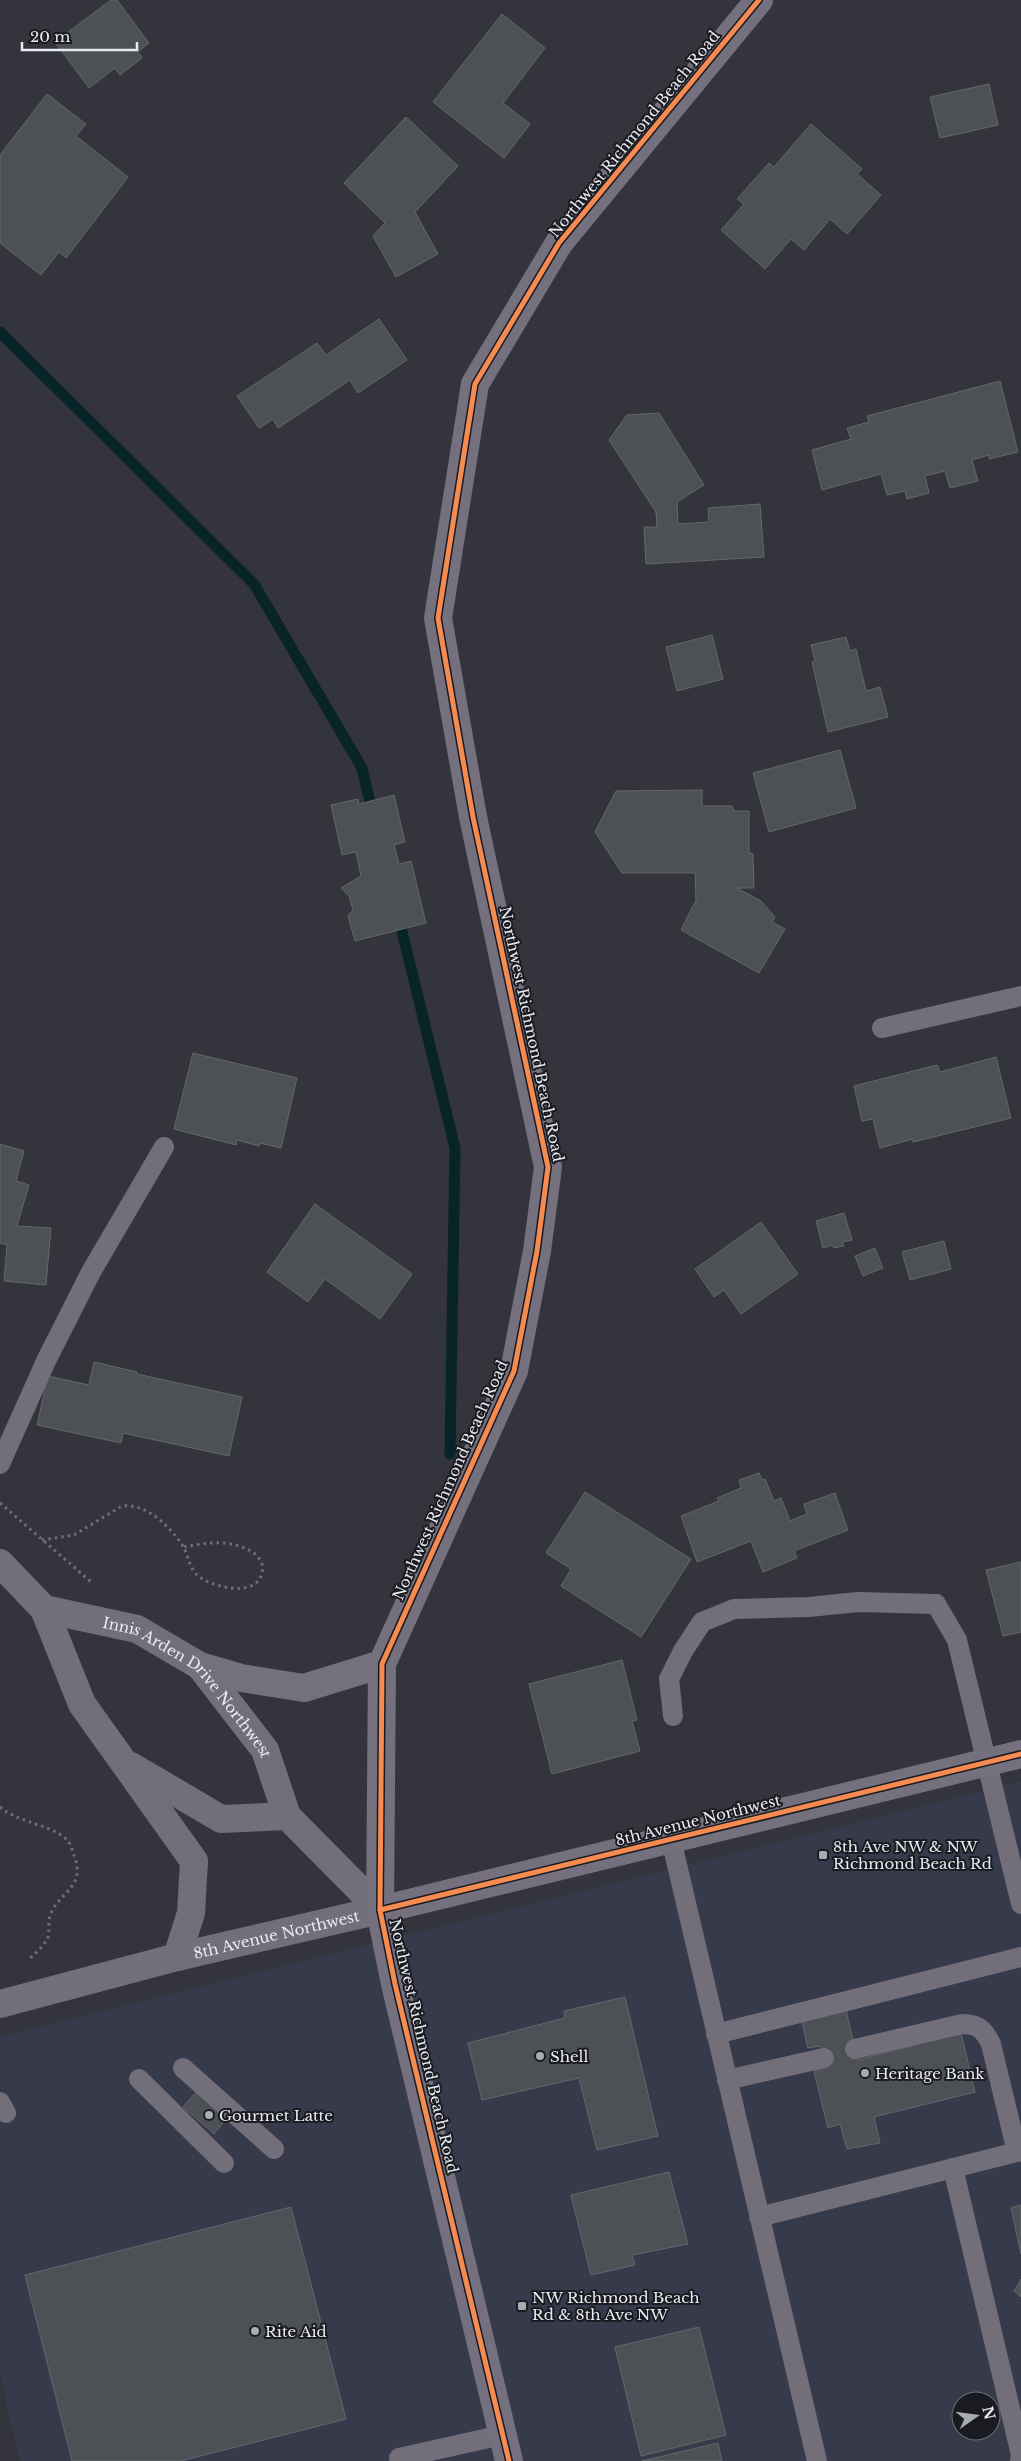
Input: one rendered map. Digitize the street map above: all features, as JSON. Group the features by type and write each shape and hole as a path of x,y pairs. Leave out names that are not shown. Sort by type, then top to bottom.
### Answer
{"main road":[{"name":"Northwest Richmond Beach Road","path":"509,2461 395,1984 380,1910 382,1664 514,1372 537,1251 548,1167 473,817 438,618 475,384 559,243 759,0"},
{"path":"200,1666 241,1678 304,1688 382,1664"},
{"name":"8th Avenue Northwest","path":"380,1910 1021,1754"}],"street":[{"path":"0,1563 44,1609 82,1704 194,1861 191,1913 177,1957"},
{"name":"Innis Arden Drive Northwest","path":"44,1609 137,1629 200,1666 265,1750 287,1816 380,1910"},
{"path":"122,1761 221,1819 287,1816"},
{"name":"8th Avenue Northwest","path":"0,2004 177,1957 380,1910"}],"lane":[{"path":"882,1028 1021,996"},
{"path":"0,1464 46,1361 91,1272 164,1147"},
{"path":"673,1716 669,1679 683,1651 702,1622 734,1609 809,1607 858,1602 936,1604 957,1640 1021,1904"},
{"path":"671,1839 817,2461"},
{"path":"716,2034 1021,1957"},
{"path":"759,2217 1019,2151 990,2044 984,2031 978,2027 962,2024 855,2049"},
{"path":"727,2080 824,2058"},
{"path":"183,2068 274,2149"},
{"path":"139,2079 224,2163"},
{"path":"953,2168 1019,2446 1020,2461"},
{"path":"400,2461 400,2458 502,2435"}],"path":[{"path":"42,1540 74,1535 122,1506 130,1505 164,1522 183,1546 196,1574 217,1586 244,1588 259,1580 262,1573 261,1561 256,1553 244,1548 222,1543 183,1546"},
{"path":"0,1807 22,1820 41,1826 66,1839 76,1860 77,1871 73,1886 52,1910 48,1921 48,1936 44,1945 29,1960 29,1964"}],"shaded area":[{"path":"1021,1781 1021,2461 20,2461 0,2375 0,2036"}],"building":[{"path":"111,0 117,0 149,43 138,52 142,58 120,75 115,68 89,88 55,42"},
{"path":"502,14 545,48 503,103 530,124 504,158 433,102"},
{"path":"989,84 998,125 940,138 930,97"},
{"path":"47,94 86,124 76,136 128,177 66,258 59,252 41,275 0,243 0,155"},
{"path":"406,117 458,166 415,212 438,254 396,277 373,236 385,223 344,183"},
{"path":"811,124 862,169 857,174 881,195 847,234 830,219 804,250 791,239 765,269 721,230 744,204 737,199 769,163 774,167"},
{"path":"379,319 407,360 358,393 350,380 278,428 273,419 259,428 237,396 317,343 326,355"},
{"path":"1000,381 1018,452 989,459 989,455 972,460 978,481 950,488 945,471 925,476 929,493 907,499 905,491 887,495 881,474 822,490 812,450 851,439 847,428 869,422 867,416"},
{"path":"659,413 704,485 677,502 678,524 709,522 708,508 760,504 764,557 646,564 644,527 657,527 656,512 609,440 627,415"},
{"path":"712,635 723,679 677,691 666,647"},
{"path":"846,637 850,651 856,649 866,691 880,687 888,717 828,732 812,662 815,661 811,645"},
{"path":"840,750 856,808 769,832 753,773"},
{"path":"702,790 702,806 732,806 734,811 749,811 749,853 753,854 754,888 737,888 761,901 775,917 772,922 785,929 759,973 681,930 696,900 695,873 622,873 595,832 616,791"},
{"path":"394,795 405,842 394,845 399,864 411,861 426,923 355,941 348,916 353,910 349,896 341,888 361,876 356,852 342,855 331,805 358,799 359,804"},
{"path":"193,1053 297,1078 281,1148 260,1143 259,1146 237,1140 236,1145 174,1129"},
{"path":"996,1057 1011,1118 913,1142 913,1139 880,1148 873,1119 862,1121 854,1086 937,1065 940,1072"},
{"path":"0,1144 24,1151 16,1181 29,1185 17,1226 51,1228 46,1285 4,1281 7,1245 0,1243"},
{"path":"315,1204 412,1274 380,1319 325,1279 308,1302 267,1272"},
{"path":"844,1213 852,1240 842,1242 844,1246 834,1248 832,1245 823,1248 816,1221"},
{"path":"761,1222 798,1274 741,1314 724,1290 714,1297 695,1269"},
{"path":"944,1241 951,1269 910,1280 902,1252"},
{"path":"875,1248 883,1268 863,1276 855,1256"},
{"path":"94,1362 137,1372 137,1374 242,1397 229,1456 123,1433 121,1443 37,1425 48,1376 89,1385"},
{"path":"759,1473 762,1480 765,1479 774,1501 781,1498 790,1521 807,1514 804,1504 835,1493 848,1530 794,1551 797,1558 763,1572 751,1541 697,1562 681,1516 719,1501 717,1498 741,1488 739,1480"},
{"path":"585,1492 691,1559 641,1637 561,1586 571,1569 546,1553"},
{"path":"1021,1562 1021,1632 1003,1636 986,1570"},
{"path":"622,1660 637,1720 632,1721 640,1751 552,1774 529,1684"},
{"path":"625,1997 658,2136 597,2150 579,2078 482,2100 468,2043 565,2018 564,2011"},
{"path":"845,2006 858,2060 961,2033 975,2092 874,2117 880,2143 847,2149 840,2124 828,2128 814,2071 827,2067 820,2046 808,2048 801,2017"},
{"path":"199,2089 230,2115 214,2134 183,2107"},
{"path":"669,2172 688,2244 632,2255 635,2265 591,2275 571,2195"},
{"path":"1021,2205 1021,2254 1011,2208"},
{"path":"291,2207 346,2419 181,2461 72,2461 25,2275"},
{"path":"1021,2279 1021,2297 1014,2291"},
{"path":"699,2327 726,2435 641,2456 615,2347"},
{"path":"718,2443 722,2461 642,2461"}],"waterway":[{"path":"0,332 254,584 362,768 373,815"},
{"path":"398,915 455,1148 450,1454"}],"cycle path":[{"path":"509,2461 395,1984 380,1910 382,1664 514,1371 537,1251 548,1167 473,817 438,618 475,384 559,243 759,0"},
{"path":"380,1910 1021,1754"}],"place":[{"name":"8th Ave NW & NW Richmond Beach Rd","path":"823,1855"},
{"name":"Shell","path":"540,2056"},
{"name":"Heritage Bank","path":"865,2073"},
{"name":"Gourmet Latte","path":"209,2115"},
{"name":"NW Richmond Beach Rd & 8th Ave NW","path":"522,2306"},
{"name":"Rite Aid","path":"255,2331"}]}
